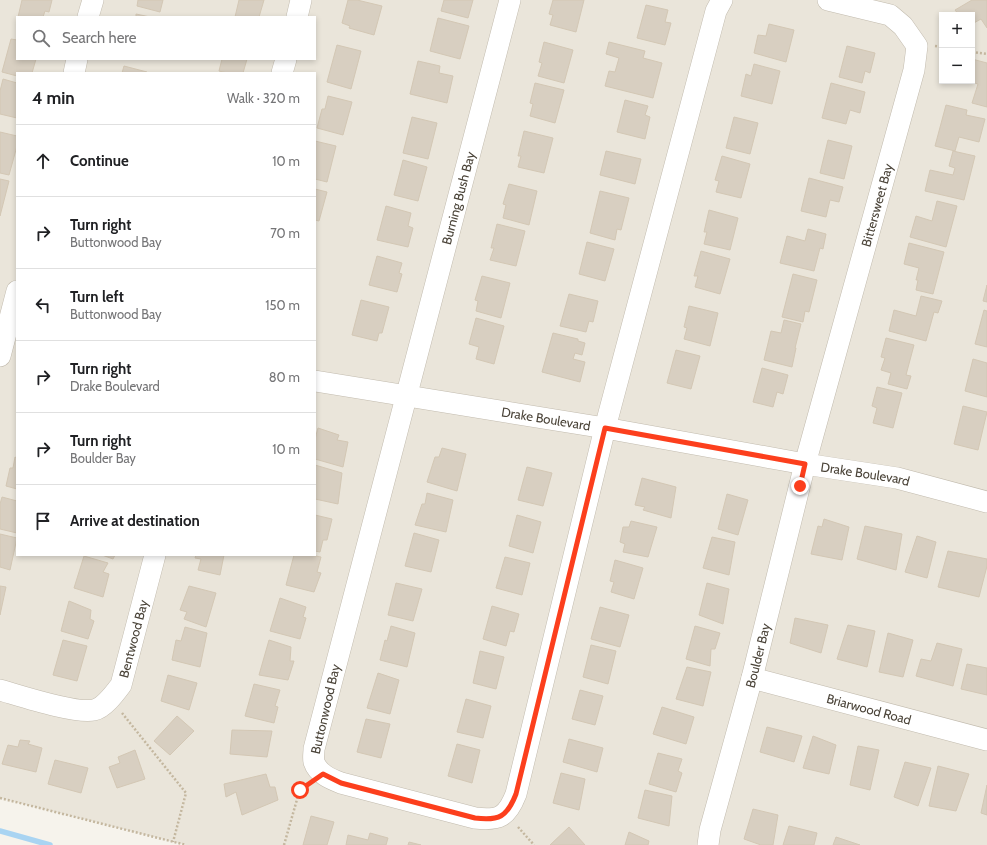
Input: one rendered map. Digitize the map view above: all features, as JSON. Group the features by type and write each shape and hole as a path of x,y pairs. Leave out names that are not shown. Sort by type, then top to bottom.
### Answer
{"street":[{"path":"88,16 93,0"},
{"path":"297,16 301,0"},
{"name":"Burning Bush Bay","path":"405,396 510,0"},
{"path":"506,813 512,805 516,794 605,428 716,11 722,0"},
{"name":"Bittersweet Bay","path":"805,464 914,70 917,46 903,26 890,15 828,0"},
{"path":"74,72 77,60"},
{"path":"282,72 286,60"},
{"path":"0,356 16,295"},
{"name":"Drake Boulevard","path":"316,381 605,428 805,464 897,478 987,502"},
{"name":"Buttonwood Bay","path":"405,396 315,742 314,762 323,774 341,783 475,818 490,820 506,813"},
{"name":"Boulder Bay","path":"708,845 710,830 752,678 805,464"},
{"name":"Bentwood Bay","path":"0,690 74,710 95,710 111,699 121,685 155,556"},
{"name":"Briarwood Road","path":"752,678 987,740"}],"path":[{"path":"975,52 987,54"},
{"path":"111,699 186,793 173,842"},
{"path":"284,845 300,790 323,774"},
{"path":"0,798 186,845"},
{"path":"506,813 534,845"}],"shaded area":[{"path":"0,0 987,0 987,845 186,845 0,798"}],"building":[{"path":"22,0 52,0 49,12 45,11 43,16 18,16"},
{"path":"138,0 163,0 160,12 137,6"},
{"path":"239,0 264,0 259,16 235,16"},
{"path":"348,0 357,0 382,6 374,35 349,28 350,26 342,23"},
{"path":"444,0 473,0 468,18 441,11"},
{"path":"553,0 584,0 576,32 550,25 553,15 549,14"},
{"path":"972,0 987,0 987,28 981,19 975,22 975,12 957,12 955,10"},
{"path":"646,5 668,10 665,22 671,23 665,45 637,38"},
{"path":"438,18 469,26 460,59 430,51"},
{"path":"769,24 794,30 786,62 754,53 758,35 766,36"},
{"path":"11,39 16,40 16,60 36,60 32,72 16,72 16,76 2,72"},
{"path":"544,42 573,50 564,83 538,76 542,63 539,62"},
{"path":"609,42 645,51 643,58 662,63 653,98 605,86 609,71 615,72 619,58 606,54"},
{"path":"337,45 361,51 351,89 327,82"},
{"path":"847,46 875,53 870,73 865,71 862,83 839,77"},
{"path":"222,60 247,60 243,72 219,71"},
{"path":"975,60 987,63 987,107 972,103 978,84 975,83"},
{"path":"418,61 440,66 439,73 453,76 447,103 410,94"},
{"path":"754,64 780,71 772,104 741,96 746,74 751,76"},
{"path":"124,66 147,72 122,72"},
{"path":"3,79 16,83 16,118 0,114 0,91"},
{"path":"535,83 564,90 555,123 530,116 533,104 530,103"},
{"path":"831,83 865,92 860,113 850,110 846,124 822,118"},
{"path":"328,96 352,102 343,135 317,128 322,109 325,109"},
{"path":"625,100 648,106 645,115 650,117 645,139 617,132"},
{"path":"946,105 967,110 966,115 985,119 979,142 959,137 955,151 935,146"},
{"path":"412,117 437,123 428,159 403,153"},
{"path":"734,117 758,123 750,154 726,148"},
{"path":"524,131 553,138 544,173 518,167 521,156 518,156"},
{"path":"0,132 16,136 16,150 9,175 0,173"},
{"path":"828,140 852,146 844,179 820,173"},
{"path":"316,141 336,146 327,182 316,179"},
{"path":"606,151 641,159 635,184 600,175"},
{"path":"953,151 975,156 964,200 925,191 930,170 953,175 955,168 949,166"},
{"path":"722,156 750,164 741,198 716,192 719,181 715,180"},
{"path":"403,160 427,167 418,201 394,195"},
{"path":"809,178 843,187 839,202 830,200 826,217 801,211"},
{"path":"0,179 9,181 0,216"},
{"path":"509,184 537,191 529,225 503,218 506,205 503,204"},
{"path":"316,189 327,192 319,221 316,220"},
{"path":"600,191 629,198 621,230 617,229 615,240 590,233"},
{"path":"937,201 957,206 946,247 910,237 916,216 932,221"},
{"path":"386,206 411,213 408,226 413,228 408,247 377,240"},
{"path":"709,210 738,218 730,250 704,244 707,232 704,232"},
{"path":"497,224 525,231 516,266 490,260 494,248 491,248"},
{"path":"808,229 826,234 823,249 820,248 814,271 780,263 787,236 805,241"},
{"path":"587,242 614,249 605,281 579,274"},
{"path":"909,243 944,252 933,294 916,290 918,280 916,280 919,268 904,264"},
{"path":"701,251 730,259 720,294 695,287 698,276 694,276"},
{"path":"377,256 402,263 399,273 402,274 397,292 369,285"},
{"path":"793,274 817,280 809,312 805,311 803,322 782,317"},
{"path":"482,276 510,283 501,318 476,311 478,301 475,300"},
{"path":"987,285 987,302 983,301"},
{"path":"569,294 598,301 593,322 589,321 586,332 560,326"},
{"path":"921,296 942,301 938,313 934,312 926,341 889,331 894,310 916,316"},
{"path":"361,300 389,307 382,333 379,333 377,341 352,335"},
{"path":"689,306 718,313 710,346 684,339 687,328 684,327"},
{"path":"984,310 987,311 987,347 975,344"},
{"path":"476,318 504,326 494,364 476,359 479,347 469,344"},
{"path":"784,320 801,324 792,367 764,360 771,331 781,333"},
{"path":"553,333 578,339 578,341 585,343 582,355 575,353 573,359 585,362 580,382 542,372"},
{"path":"886,338 914,345 906,375 911,376 907,389 888,384 891,373 881,370 885,358 881,357"},
{"path":"676,350 700,356 691,389 667,383"},
{"path":"973,359 987,363 987,397 965,391"},
{"path":"762,368 788,375 783,394 777,392 773,407 753,402"},
{"path":"877,387 902,393 893,428 873,423 877,408 872,406"},
{"path":"963,406 987,412 978,450 954,444"},
{"path":"318,428 339,435 337,440 348,442 343,467 316,459 316,435"},
{"path":"442,448 466,454 457,491 427,482 435,457 439,457"},
{"path":"15,457 16,489 6,486 10,468 13,468"},
{"path":"316,465 342,473 338,504 316,499"},
{"path":"527,467 552,473 543,506 518,500"},
{"path":"642,478 676,487 671,518 643,510 645,507 635,505"},
{"path":"427,493 453,500 446,532 415,525 422,504 425,504"},
{"path":"727,494 748,500 738,535 718,529"},
{"path":"2,497 16,501 16,533 0,529 0,504"},
{"path":"316,515 332,519 327,540 323,540 320,552 316,551"},
{"path":"517,515 541,522 533,553 509,546"},
{"path":"824,519 849,527 842,560 811,554 818,526 822,527"},
{"path":"631,521 657,527 648,557 623,552 625,544 620,542 623,527 629,527"},
{"path":"865,526 902,534 896,570 857,559"},
{"path":"414,533 439,540 431,572 405,566"},
{"path":"0,534 16,538 10,570 0,567"},
{"path":"917,536 936,542 927,578 905,572"},
{"path":"712,537 735,542 729,575 703,568"},
{"path":"948,551 987,559 987,566 979,597 938,587"},
{"path":"84,556 108,563 103,572 109,574 103,597 74,588"},
{"path":"105,556 114,556 113,559"},
{"path":"196,556 224,556 220,575 198,570 201,559 195,558"},
{"path":"294,556 321,557 317,572 321,573 314,592 286,585"},
{"path":"505,557 530,563 522,595 496,588"},
{"path":"615,560 643,568 634,599 611,592 614,582 610,581"},
{"path":"396,583 422,589 413,621 388,615"},
{"path":"707,583 729,589 723,624 699,615"},
{"path":"0,586 6,587 0,615"},
{"path":"189,586 216,593 206,627 184,619 187,612 180,610"},
{"path":"280,598 306,607 303,617 306,618 300,639 270,631"},
{"path":"69,601 91,610 90,619 94,621 88,639 61,631"},
{"path":"492,606 519,614 514,632 510,631 506,646 483,639"},
{"path":"600,607 629,615 620,647 591,639"},
{"path":"795,618 828,625 821,653 790,643"},
{"path":"848,625 875,631 867,667 837,659"},
{"path":"391,626 415,633 407,667 380,660 385,640 387,641"},
{"path":"695,626 720,633 715,649 711,649 710,666 686,659"},
{"path":"185,627 207,633 200,667 172,660 176,640 181,641"},
{"path":"888,633 913,640 903,677 879,672"},
{"path":"63,640 87,646 77,681 53,675"},
{"path":"269,640 291,647 290,661 294,661 288,680 259,675"},
{"path":"937,643 962,649 953,686 916,676 921,659 931,661"},
{"path":"591,645 616,651 608,684 583,677"},
{"path":"480,651 504,657 496,689 473,683"},
{"path":"967,664 987,668 987,695 961,689"},
{"path":"687,667 711,672 703,706 676,699"},
{"path":"378,673 399,680 390,714 367,708"},
{"path":"168,675 197,683 189,710 161,701"},
{"path":"254,684 280,690 275,706 278,707 274,723 245,716"},
{"path":"580,690 603,696 595,725 572,719"},
{"path":"466,699 491,706 483,738 457,732"},
{"path":"662,707 694,717 686,744 653,734"},
{"path":"177,716 194,731 170,755 154,741"},
{"path":"366,719 390,724 381,758 357,752"},
{"path":"767,727 802,736 794,762 760,752"},
{"path":"232,730 272,731 267,757 230,754"},
{"path":"813,736 836,745 829,774 803,768"},
{"path":"569,739 603,748 597,772 563,762"},
{"path":"20,740 30,741 28,744 42,748 36,772 2,764 8,745 18,747"},
{"path":"457,744 480,750 472,783 448,776"},
{"path":"858,746 879,750 870,790 850,785"},
{"path":"135,750 145,779 117,788 109,767 120,763 118,757"},
{"path":"658,753 682,759 678,771 682,773 676,792 649,784"},
{"path":"55,760 88,768 81,793 48,784"},
{"path":"905,762 931,768 918,806 894,797"},
{"path":"938,766 969,774 956,811 929,806"},
{"path":"561,773 585,779 579,810 553,803"},
{"path":"266,774 270,787 275,787 278,800 242,815 236,792 226,797 224,784"},
{"path":"987,785 987,815 981,813"},
{"path":"645,790 672,796 669,826 638,818"},
{"path":"753,809 778,815 773,845 761,845 744,839"},
{"path":"311,816 334,822 327,845 303,845"},
{"path":"789,826 817,833 814,845 783,845"},
{"path":"569,827 585,845 550,845"},
{"path":"629,832 649,841 648,845 625,845"},
{"path":"370,833 388,838 386,845 346,845 348,835 368,840"},
{"path":"836,837 860,845 833,845"},
{"path":"409,842 421,845 408,845"}],"waterway":[{"path":"0,831 50,845"}],"route":[{"path":"300,790 323,774 332,780 341,783 475,818 490,820 506,813 512,805 516,794 605,428 805,464 800,486"}]}
